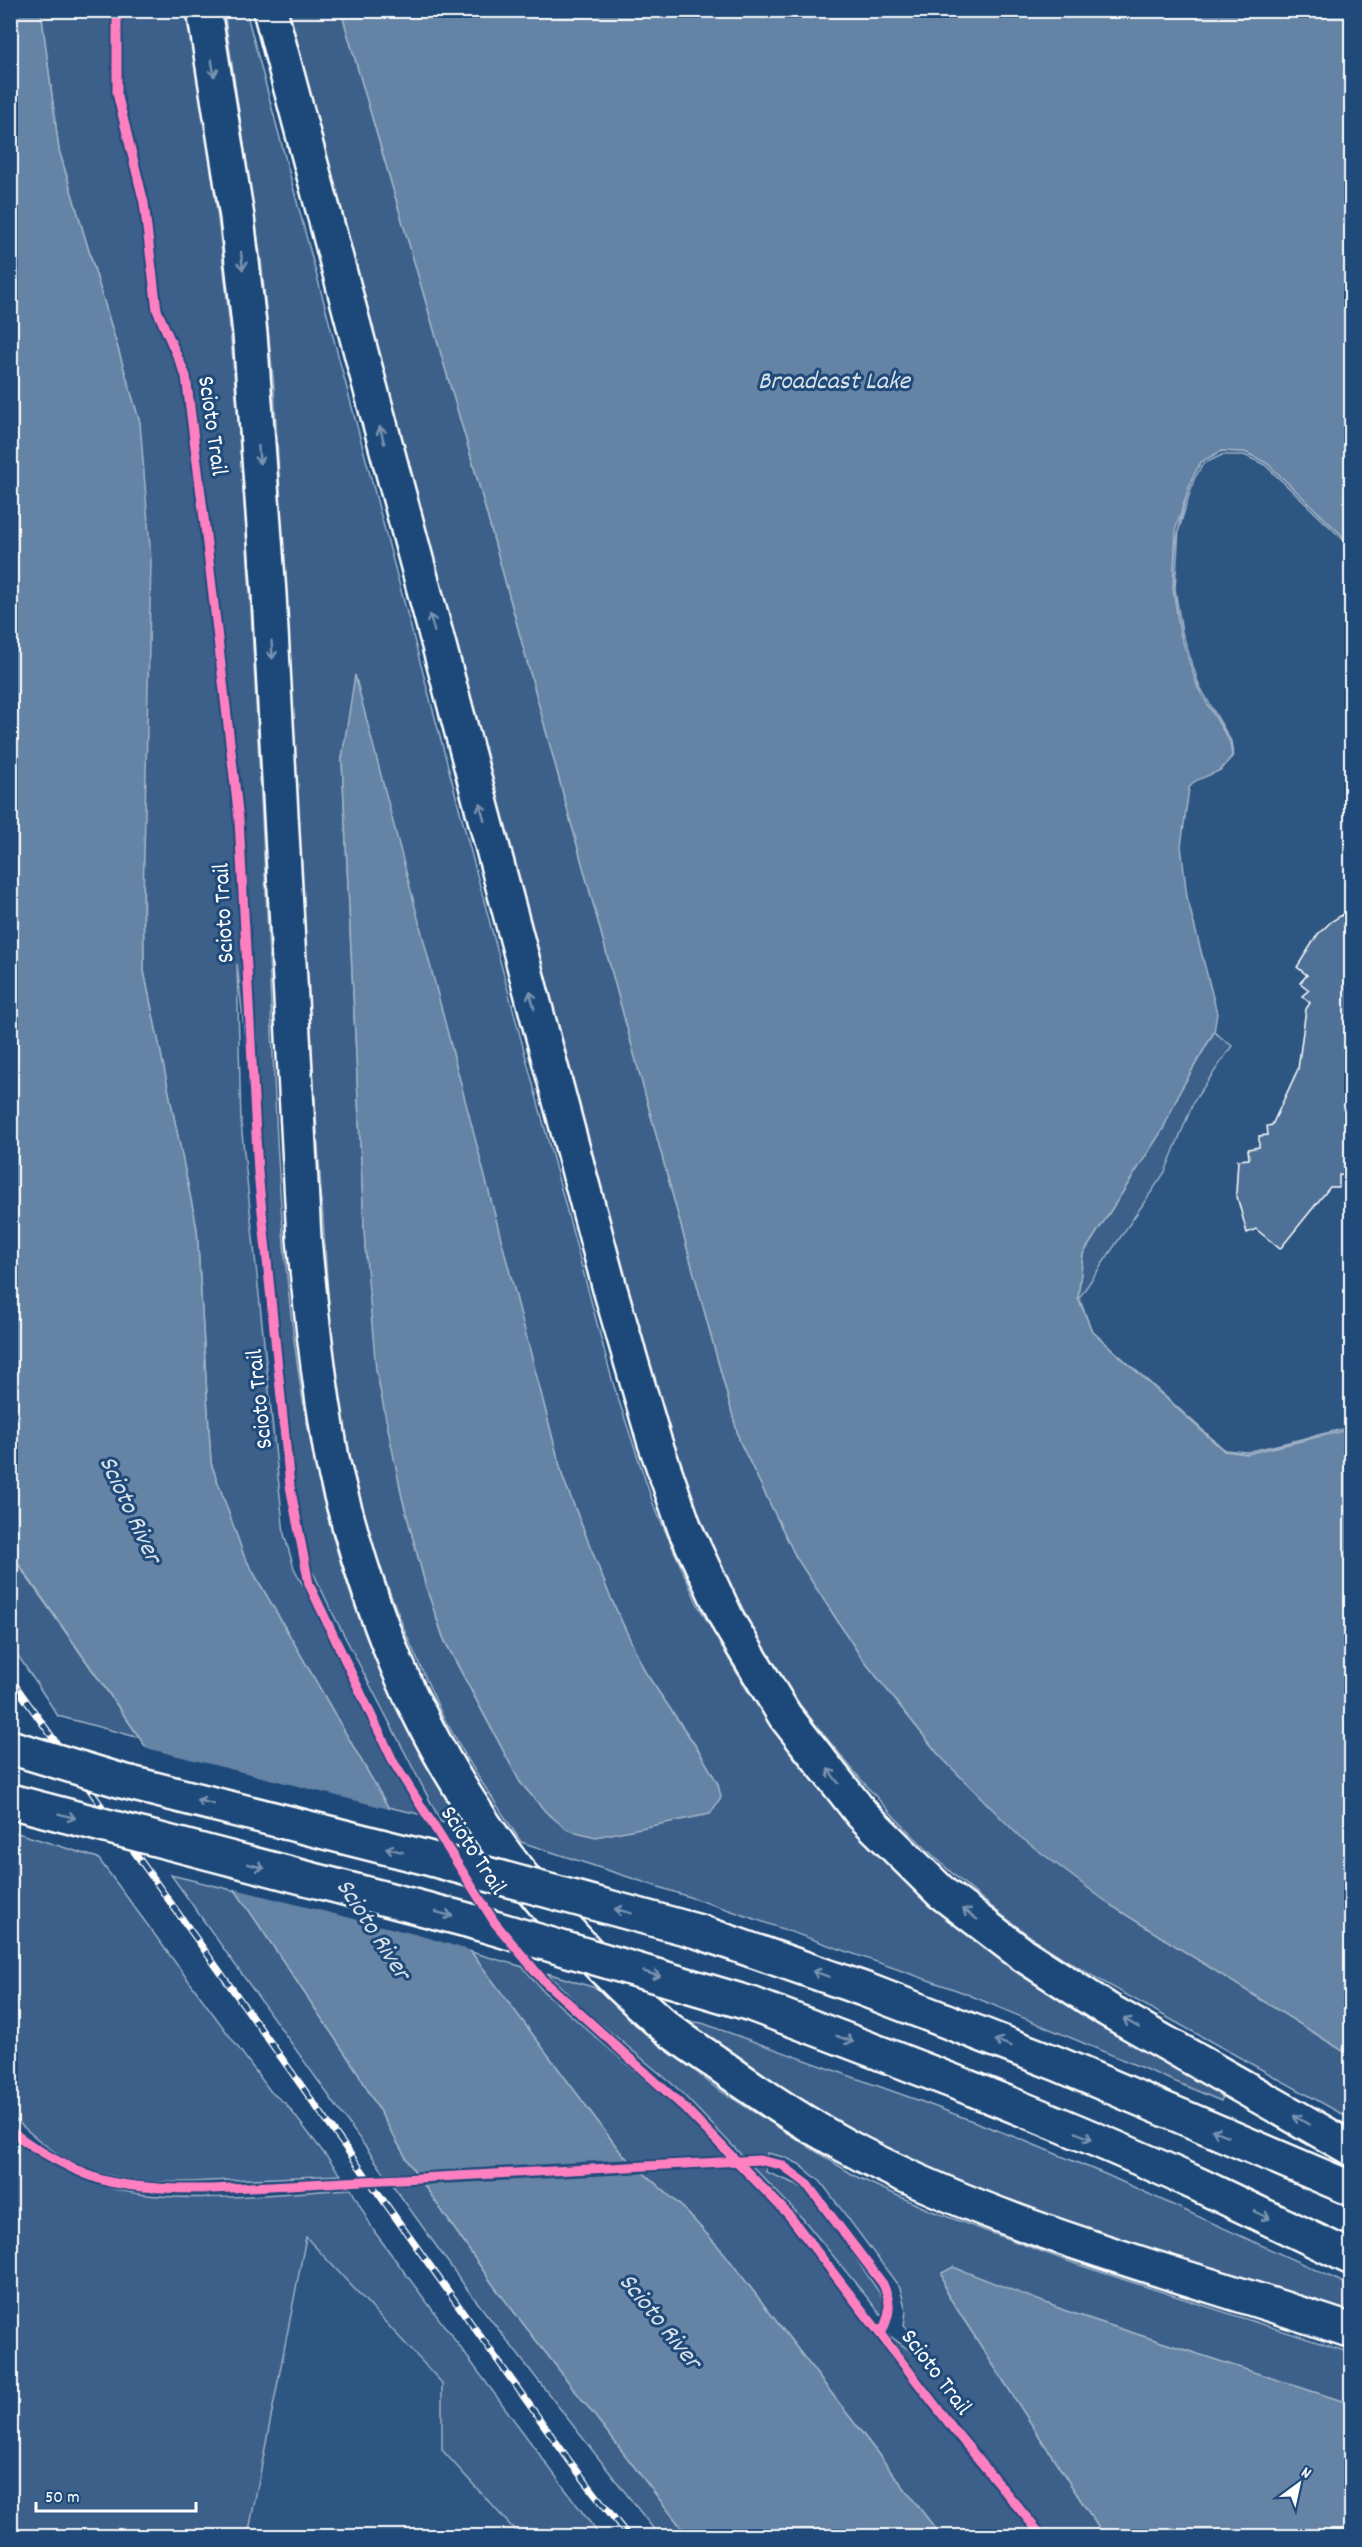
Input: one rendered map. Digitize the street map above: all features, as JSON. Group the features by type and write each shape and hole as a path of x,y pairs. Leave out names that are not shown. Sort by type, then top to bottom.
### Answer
{"highway":[{"path":"204,10 237,218 250,334 269,594 304,1238 312,1329 333,1463 362,1571 392,1653 425,1726 485,1828 569,1933 662,2024 737,2078 804,2122 864,2155 1010,2220 1157,2270 1352,2331"},
{"path":"270,10 614,1299 654,1440 681,1518 729,1623 785,1716 862,1814 942,1893 1022,1954 1108,2010 1352,2149"},
{"path":"10,1747 122,1781 424,1857 700,1932 866,1990 1058,2064 1352,2189"},
{"path":"10,1801 467,1920 751,2004 938,2075 1030,2113 1198,2185 1352,2258"}],"shaded area":[{"path":"41,11 187,11 205,120 231,340 248,561 280,1197 289,1299 303,1399 323,1499 351,1596 398,1708 467,1828 441,1822 332,1612 312,1570 303,1543 281,1375 237,964 241,1123 284,1534 294,1568 422,1815 388,1807 244,1556 211,1463 197,1229 144,971 140,423 59,150"},
{"path":"224,11 246,11 613,1383 653,1503 698,1605 745,1687 795,1759 859,1833 1224,2094 1221,2101 962,1992 726,1909 521,1842 477,1775 443,1717 406,1634 377,1559 357,1490 341,1409 330,1324 311,1042 274,388 261,259","holes":["355,678 563,1478 609,1594 645,1672 699,1751 718,1784 710,1813 672,1820 546,1812 520,1782 444,1640 426,1587 402,1497 365,1246 342,759"]},
{"path":"286,11 341,11 474,467 740,1442 796,1557 861,1657 939,1755 1112,1906 1351,2056 1351,2119 1088,1973 1053,1952 993,1908 944,1866 876,1797 786,1686 744,1618 704,1528 656,1404"},
{"path":"1222,451 1245,452 1267,463 1347,539 1351,547 1265,465 1244,455 1222,455 1203,464 1194,479 1179,529 1175,589 1182,632 1199,685 1231,741 1233,756 1221,770 1232,756 1230,747 1223,729 1202,696 1189,663 1177,616 1174,592 1174,568 1180,520 1194,473 1203,460"},
{"path":"1222,455 1244,455 1265,465 1351,547 1351,1427 1247,1452 1225,1450 1092,1331 1079,1298 1165,1172 1194,1101 1232,1046 1214,1032 1217,1013 1187,897 1181,846 1189,788 1195,781 1221,770 1233,756 1231,742 1199,685 1182,632 1175,589 1179,529 1194,479 1203,464"},
{"path":"1214,1032 1232,1046 1194,1101 1165,1172 1079,1298 1092,1331 1078,1298 1083,1254 1163,1129 1181,1089"},
{"path":"1092,1331 1225,1450 1247,1452 1351,1427 1247,1454 1224,1451"},
{"path":"10,1553 140,1738 58,1716 11,1645"},
{"path":"11,1831 98,1858 271,2092 286,2104 341,2175 192,2182 153,2182 114,2177 77,2165 59,2155 11,2116"},
{"path":"171,1875 236,1891 357,2071 409,2163 494,2286 688,2536 659,2536 467,2289"},
{"path":"471,1952 523,1967 543,1991 720,2145 800,2232 859,2306 882,2330 916,2355 929,2348 904,2326 906,2311 900,2288 821,2182 799,2164 767,2153 766,2172 796,2184 811,2193 879,2292 886,2307 884,2318 803,2219 677,2088 584,2010 547,1973 602,1990 643,2029 716,2088 855,2176 929,2210 1076,2264 1351,2353 1351,2404 1066,2311 952,2268 946,2292 1104,2536 941,2536 724,2253 682,2207 622,2154"},
{"path":"688,2021 702,2023 920,2101 1107,2175 1351,2286 1351,2313 1048,2217 930,2170 873,2143 824,2116 755,2070"},
{"path":"10,2133 46,2159 72,2173 100,2185 141,2194 200,2198 351,2189 374,2231 600,2536 520,2536 442,2450 442,2383 306,2237 248,2536 11,2536"},
{"path":"306,2237 442,2383 443,2450 520,2536 248,2536"}],"water":[{"name":"Scioto River","path":"41,10 59,150 140,423 151,560 143,897 144,971 197,1229 211,1463 244,1556 471,1952 622,2154 682,2207 724,2253 941,2536 688,2536 494,2286 409,2163 357,2071 236,1891 140,1738 11,1553 10,11"},
{"name":"Broadcast Lake","path":"341,11 1351,11 1351,544 1267,463 1245,452 1221,451 1201,462 1192,478 1176,528 1173,589 1180,633 1198,688 1230,742 1232,756 1221,770 1195,781 1189,788 1181,846 1187,897 1217,1013 1214,1032 1181,1089 1163,1129 1083,1254 1078,1298 1092,1331 1224,1451 1247,1454 1351,1429 1351,2056 1112,1906 1019,1836 939,1755 861,1657 796,1557 740,1442 474,467"},
{"path":"355,675 563,1478 609,1594 645,1672 699,1751 718,1784 721,1797 710,1814 596,1837 568,1830 546,1812 520,1782 444,1639 426,1587 402,1497 376,1370 365,1246 342,759"},
{"path":"953,2267 1066,2311 1351,2404 1351,2536 1104,2536 946,2292 942,2273"}],"pier":[{"path":"142,1747 393,1810 475,1952 422,1936 231,1888"},
{"path":"633,2159 649,2173 421,2185 412,2172"}],"building":[{"path":"1352,909 1352,1165 1348,1165 1349,1176 1339,1175 1339,1187 1330,1187 1280,1249 1256,1229 1247,1233 1236,1193 1238,1160 1249,1159 1248,1149 1259,1147 1259,1136 1268,1135 1267,1126 1272,1125 1298,1069 1306,1009 1310,1003 1302,996 1309,990 1300,983 1307,975 1297,967 1318,934 1332,921"}],"railway":[{"path":"10,1678 571,2463 628,2536"}],"cycle path":[{"name":"Scioto Trail","path":"117,10 117,93 144,203 157,310 186,376 204,518 239,820 258,1172 290,1486 309,1584 394,1763 495,1923 543,1980 686,2109 788,2214 955,2431 1042,2536"},
{"path":"10,2130 44,2153 71,2168 98,2179 161,2188 213,2189 759,2160 782,2165 806,2183 883,2284 888,2297 889,2309 881,2334"}]}
